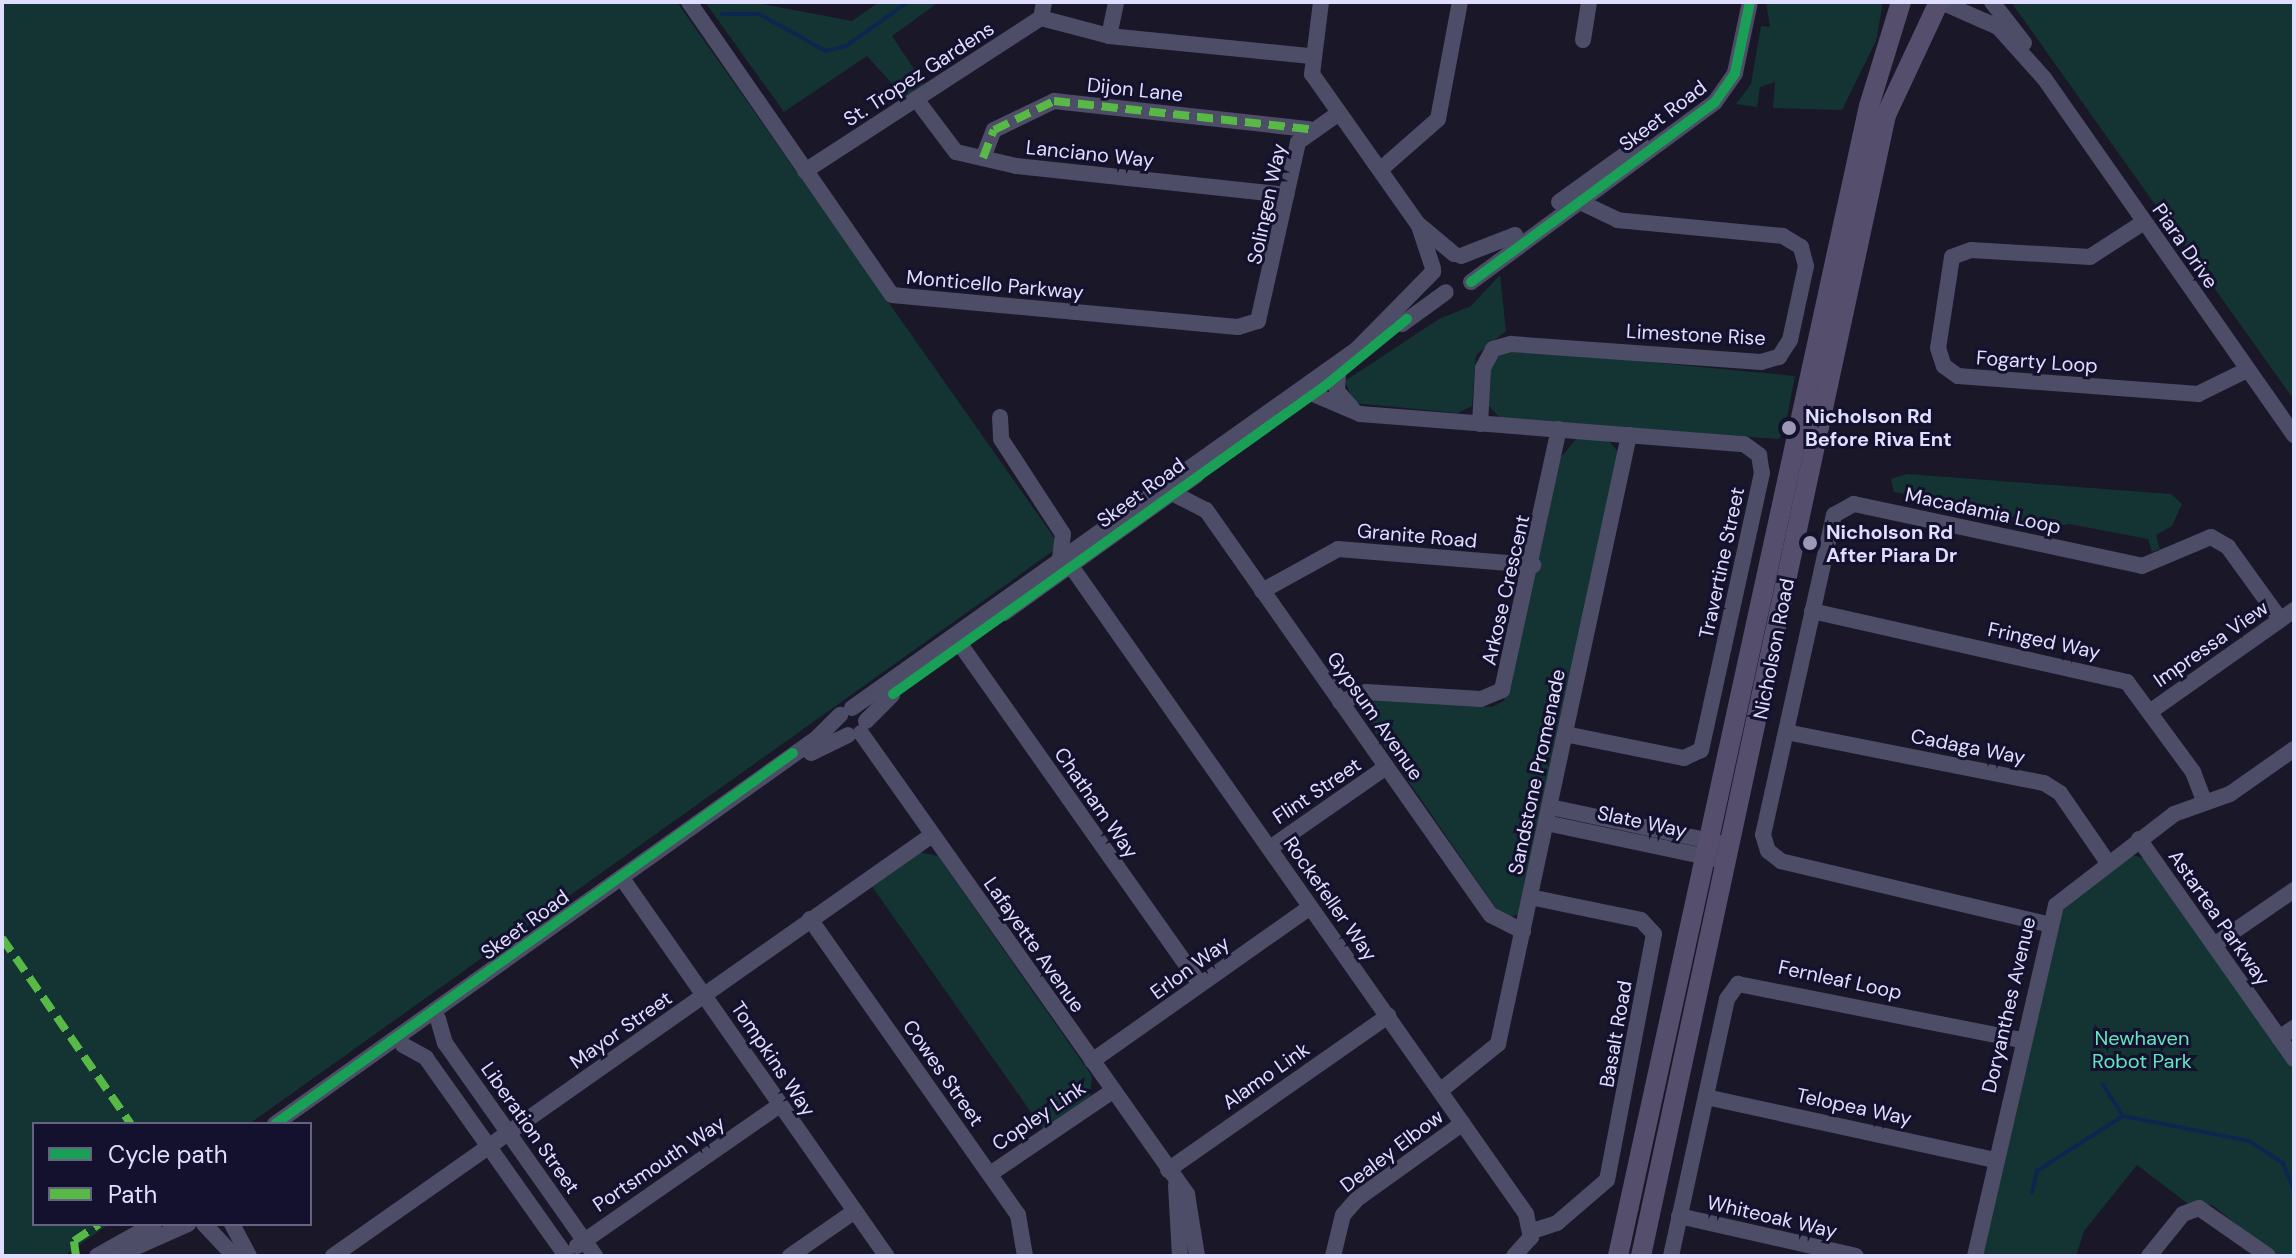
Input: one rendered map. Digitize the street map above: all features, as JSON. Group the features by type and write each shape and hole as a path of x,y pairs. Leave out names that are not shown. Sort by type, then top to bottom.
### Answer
{"main road":[{"name":"Nicholson Road","path":"1618,1256 1869,106 1901,2"},
{"path":"1914,2 1940,3"},
{"name":"Nicholson Road","path":"1641,1256 1731,854 1886,115 1940,3"}],"street":[{"name":"Monticello Parkway","path":"689,2 892,295 1238,327 1258,321"},
{"path":"1109,36 1116,2"},
{"path":"1321,2 1311,56 1312,74 1418,224 1433,270 1446,292"},
{"path":"1380,170 1438,119 1460,2"},
{"path":"1583,40 1589,2"},
{"name":"Skeet Road","path":"296,1122 811,753 858,730 960,644 1066,563 1089,539 1378,334 1433,270 1458,255 1516,235 1700,103 1729,63 1742,2"},
{"name":"Skeet Road","path":"278,1122 817,738 846,711 1172,493 1313,394 1446,292 1471,282 1612,177 1728,87 1750,2"},
{"name":"Piara Drive","path":"1992,2 2294,435"},
{"name":"Piara Drive","path":"1940,3 1998,27 2044,78"},
{"name":"St. Tropez Gardens","path":"805,171 916,99 1043,10"},
{"path":"1043,10 1109,36 1311,56"},
{"name":"Lanciano Way","path":"916,99 956,152 983,158 1286,195"},
{"name":"Dijon Lane","path":"983,158 994,130 1054,101 1309,129"},
{"name":"Solingen Way","path":"1258,321 1298,142 1309,129 1339,113"},
{"path":"1612,177 1607,197 1628,220"},
{"name":"Limestone Rise","path":"1480,424 1483,368 1493,349 1511,344 1761,362 1779,357 1790,340 1806,266 1801,247 1783,236 1628,220 1578,201"},
{"name":"Fogarty Loop","path":"2144,222 2090,257 1971,250 1952,257 1938,348 1944,366 1958,376 2198,394 2247,370"},
{"path":"1418,224 1458,255 1471,282"},
{"path":"1338,375 1339,395 1360,414"},
{"name":"Travertine Street","path":"1313,394 1360,414 1744,444 1759,455 1762,473 1701,750 1684,758 1565,734"},
{"path":"1000,417 1001,439 1066,542 1066,563"},
{"name":"Arkose Crescent","path":"1340,702 1366,692 1481,699 1502,690 1533,565 1559,429"},
{"name":"Sandstone Promenade","path":"1440,1091 1498,1044 1629,435"},
{"path":"1204,470 1206,510"},
{"name":"Gypsum Avenue","path":"1172,493 1206,510 1491,915 1523,931"},
{"name":"Macadamia Loop","path":"2047,924 1781,861 1763,835 1831,521 1854,504 2142,566 2216,538 2287,615"},
{"path":"1051,514 1089,539"},
{"name":"Granite Road","path":"1262,591 1338,549 1533,565"},
{"name":"Rockefeller Way","path":"1066,563 1463,1123 1532,1231"},
{"name":"Fringed Way","path":"1812,611 2114,677 2136,689 2204,800"},
{"name":"Impressa View","path":"2151,711 2287,615"},
{"name":"Chatham Way","path":"960,644 1200,984"},
{"path":"846,711 858,730"},
{"path":"846,711 858,730"},
{"name":"Lafayette Avenue","path":"858,730 1193,1207 1197,1256"},
{"name":"Cadaga Way","path":"1786,732 2044,783 2060,793 2106,860"},
{"name":"Doryanthes Avenue","path":"1975,1256 2047,924 2065,893 2106,860 2139,839 2204,800 2230,794 2294,749"},
{"name":"Flint Street","path":"1270,848 1386,767"},
{"name":"Slate Way","path":"1548,815 1731,854"},
{"name":"Mayor Street","path":"333,1256 932,835"},
{"name":"Astartea Parkway","path":"2139,839 2294,1059"},
{"name":"Tompkins Way","path":"626,884 886,1256"},
{"path":"2214,945 2294,890"},
{"name":"Basalt Road","path":"1530,897 1641,920 1654,934 1607,1180 1557,1223 1532,1231"},
{"name":"Erlon Way","path":"1092,1061 1310,907"},
{"name":"Cowes Street","path":"810,919 990,1174 1026,1232 1025,1256"},
{"name":"Fernleaf Loop","path":"1671,1256 1727,997 1738,984 2021,1040"},
{"name":"Alamo Link","path":"1171,1175 1388,1016"},
{"name":"Liberation Street","path":"438,1019 445,1043 595,1256"},
{"path":"2279,1038 2294,1028"},
{"path":"403,1045 424,1055 564,1255"},
{"name":"Copley Link","path":"990,1174 1111,1092"},
{"name":"Telopea Way","path":"1706,1097 1994,1160"},
{"name":"Portsmouth Way","path":"564,1255 780,1105"},
{"name":"Dealey Elbow","path":"1333,1256 1343,1215 1357,1199 1463,1123"},
{"path":"1171,1175 1180,1256"},
{"path":"2149,1256 2183,1214 2199,1208 2268,1256"},
{"path":"790,1256 855,1211"},
{"name":"Whiteoak Way","path":"1679,1216 1856,1256"},
{"path":"97,1256 150,1226"},
{"path":"116,1256 184,1226"},
{"path":"206,1226 234,1256"},
{"path":"233,1226 249,1256"},
{"path":"1514,1256 1532,1231"}],"green space":[{"path":"2,2 677,2 1060,546 252,1122 32,1122 32,1226 106,1226 64,1256 2,1256"},
{"path":"705,2 752,2 852,21 879,2 939,2 892,36 924,84 904,97 867,56 784,112"},
{"path":"1766,2 1883,2 1876,41 1842,110 1773,108 1775,82 1760,87 1757,107 1736,104 1751,84 1761,26 1770,27"},
{"path":"2011,2 2294,2 2294,400"},
{"path":"1500,275 1506,331 1476,355 1472,406 1457,413 1354,403 1345,381 1439,319 1471,306"},
{"path":"1511,349 1795,376 1784,433 1778,439 1500,418 1487,404 1488,374 1499,353"},
{"path":"1577,438 1609,441 1619,453 1518,915 1502,917 1358,708 1373,699 1492,707 1504,701 1561,457"},
{"path":"1907,474 2171,494 2182,504 2172,526 2156,535 2160,549 2152,552 2148,539 2069,524 2043,529 1990,508 1954,500 1951,509 1943,507 1944,500 1894,492 1891,479"},
{"path":"919,852 938,856 1092,1076 1090,1099 1045,1132 871,885"},
{"name":"Newhaven Robot Park","path":"2133,855 2147,860 2294,1069 2294,1256 2277,1256 2212,1205 2187,1203 2137,1165 2084,1231 2076,1256 1981,1256 2050,941 2064,905"}],"waterway":[{"path":"722,14 759,14 826,51 846,46 908,2"},
{"path":"2103,1085 2123,1116"},
{"path":"2032,1192 2037,1171 2123,1116 2249,1141 2283,1163 2294,1190"}],"marked path":[{"path":"983,158 994,130 1054,101 1309,129"},
{"path":"2,938 130,1122"},
{"path":"76,1256 74,1241 96,1226"}],"cycle path":[{"path":"1471,282 1715,102 1735,73 1750,2"},
{"path":"893,694 1325,386 1407,319"},
{"path":"278,1122 793,753"}],"place":[{"name":"Nicholson Rd Before Riva Ent","path":"1789,428"},
{"name":"Nicholson Rd After Piara Dr","path":"1810,543"}]}
